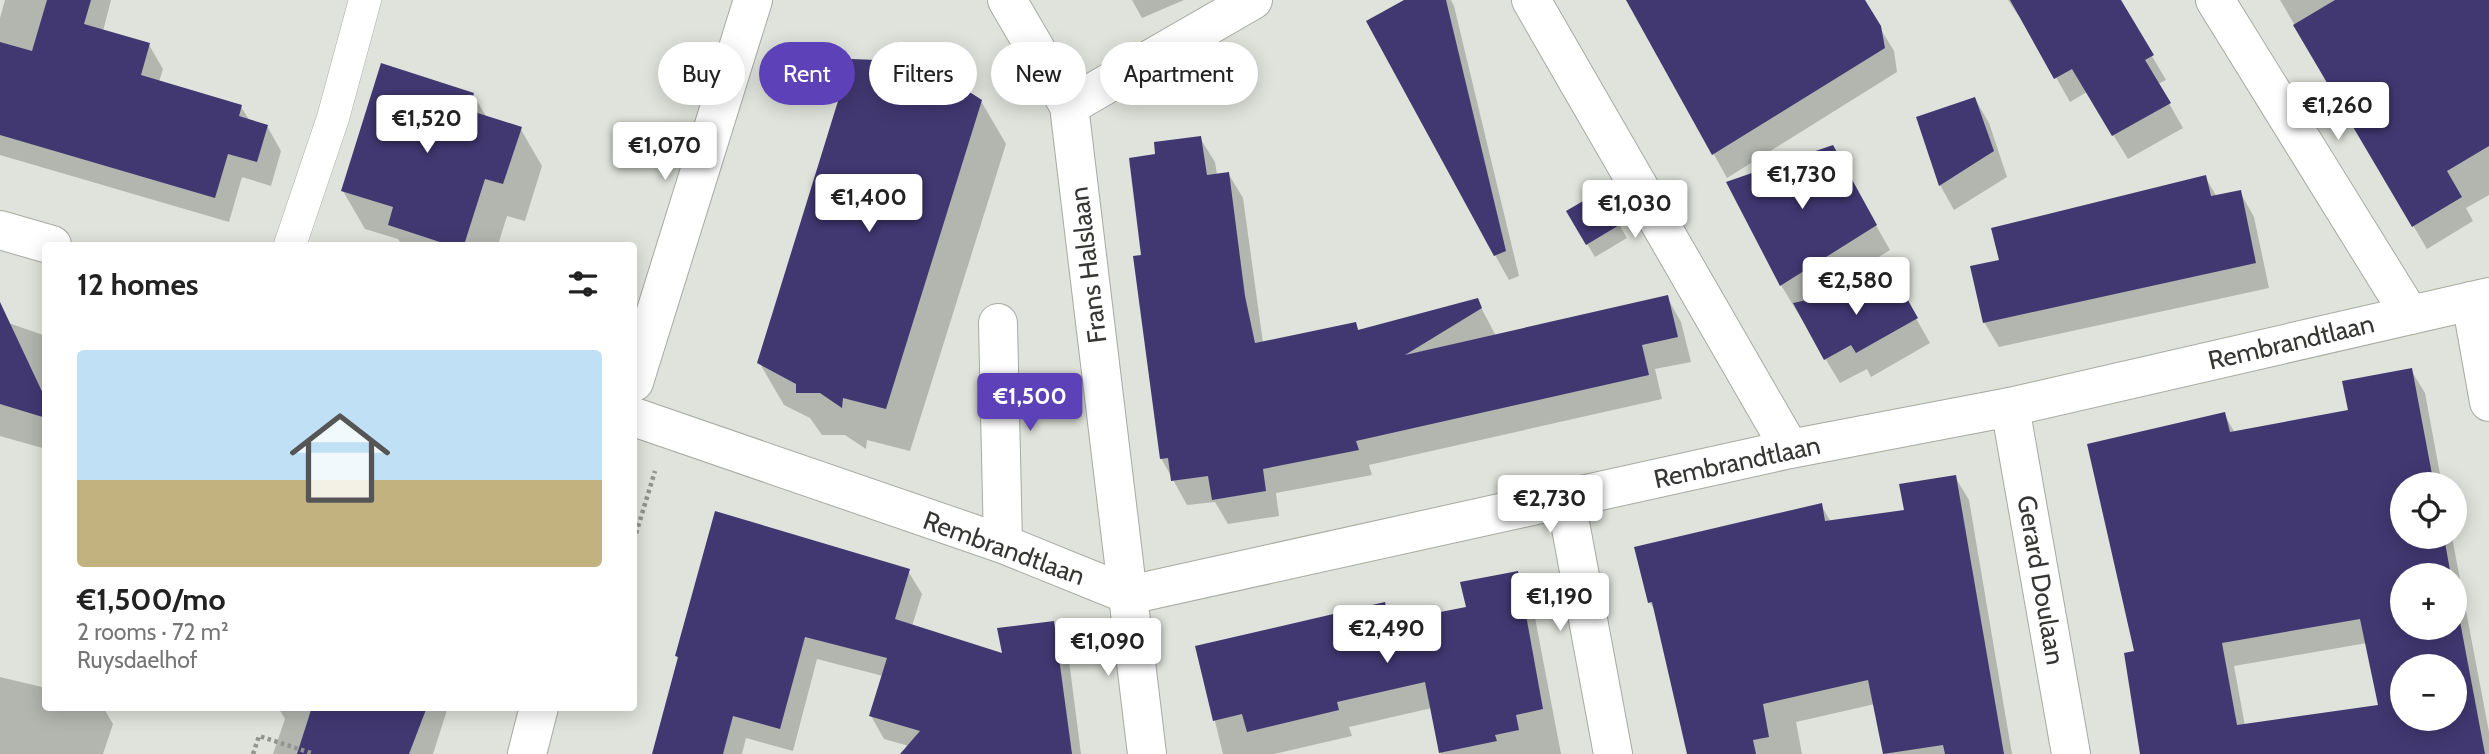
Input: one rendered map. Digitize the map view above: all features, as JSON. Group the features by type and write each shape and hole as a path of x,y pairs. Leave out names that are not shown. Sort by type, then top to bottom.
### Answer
{"street":[{"path":"637,373 753,0"},
{"name":"Frans Halslaan","path":"1007,0 1069,106 1147,754"},
{"path":"1069,106 1254,0"},
{"path":"1531,0 1790,449"},
{"path":"2215,0 2410,315"},
{"path":"0,230 42,242"},
{"path":"2480,299 2489,402"},
{"name":"Rembrandtlaan","path":"637,418 1003,544 1129,595 1566,501 1790,449 2010,407 2480,299"},
{"path":"999,323 1003,544"},
{"name":"Gerard Doulaan","path":"2010,407 2071,754"},
{"path":"1566,501 1613,754"},
{"path":"527,754 538,711"}],"lane":[{"path":"291,242 333,118 365,0"}],"path":[{"path":"253,754 259,736 314,754"}],"building":[{"path":"47,0 91,0 84,24 150,43 141,75 242,105 239,116 268,125 257,162 228,154 215,198 0,135 0,42 32,51"},
{"path":"1404,0 1446,0 1506,251 1494,256 1366,21"},
{"path":"1626,0 1865,0 1881,26 1885,48 1712,155"},
{"path":"2010,0 2121,0 2154,55 2145,60 2171,103 2112,136 2072,69 2054,79"},
{"path":"2335,0 2489,0 2489,146 2447,171 2462,197 2412,227 2293,25"},
{"path":"855,59 869,60 869,105 977,105 977,97 982,100 886,409 843,398 842,408 820,393 796,393 796,384 757,363 837,105 855,105"},
{"path":"381,63 474,93 468,110 522,127 503,184 485,179 465,242 440,242 388,225 393,207 341,191"},
{"path":"1975,97 1994,151 1939,186 1916,117"},
{"path":"1201,136 1207,175 1229,172 1245,296 1255,343 1356,322 1358,330 1478,298 1482,308 1405,355 1668,295 1678,337 1642,345 1649,375 1356,441 1359,450 1263,469 1266,491 1212,500 1208,476 1171,481 1168,458 1160,459 1133,256 1141,255 1129,158 1155,154 1154,142"},
{"path":"1833,145 1877,225 1780,286 1726,182"},
{"path":"2206,175 2211,196 2241,190 2256,263 1983,323 1970,266 1999,260 1991,228"},
{"path":"1602,190 1621,224 1586,245 1566,211"},
{"path":"1897,281 1918,318 1856,353 1851,345 1824,360 1793,303"},
{"path":"0,302 42,391 42,417 0,404"},
{"path":"2412,368 2432,472 2390,472 2390,549 2446,549 2449,563 2390,563 2390,640 2463,640 2466,654 2390,654 2390,731 2467,731 2467,659 2485,754 2140,754 2124,653 2134,651 2087,444 2225,412 2230,432 2348,410 2342,381","holes":["2360,619 2378,705 2237,725 2222,643"]},
{"path":"1956,475 2004,754 1945,754 1943,745 1883,754 1868,680 1763,704 1769,737 1753,740 1756,754 1687,754 1652,602 1648,603 1634,547 1822,503 1825,521 1904,510 1899,484"},
{"path":"715,511 910,569 895,619 1002,653 997,628 1054,621 1072,754 900,754 920,731 869,716 887,658 805,637 780,729 733,716 723,754 652,754 678,657 675,656"},
{"path":"1518,571 1543,709 1516,715 1519,730 1495,735 1497,741 1439,753 1425,682 1337,702 1339,710 1247,732 1242,714 1213,721 1195,646 1385,602 1389,622 1466,607 1460,582"},
{"path":"311,711 425,711 409,754 297,754"}]}
